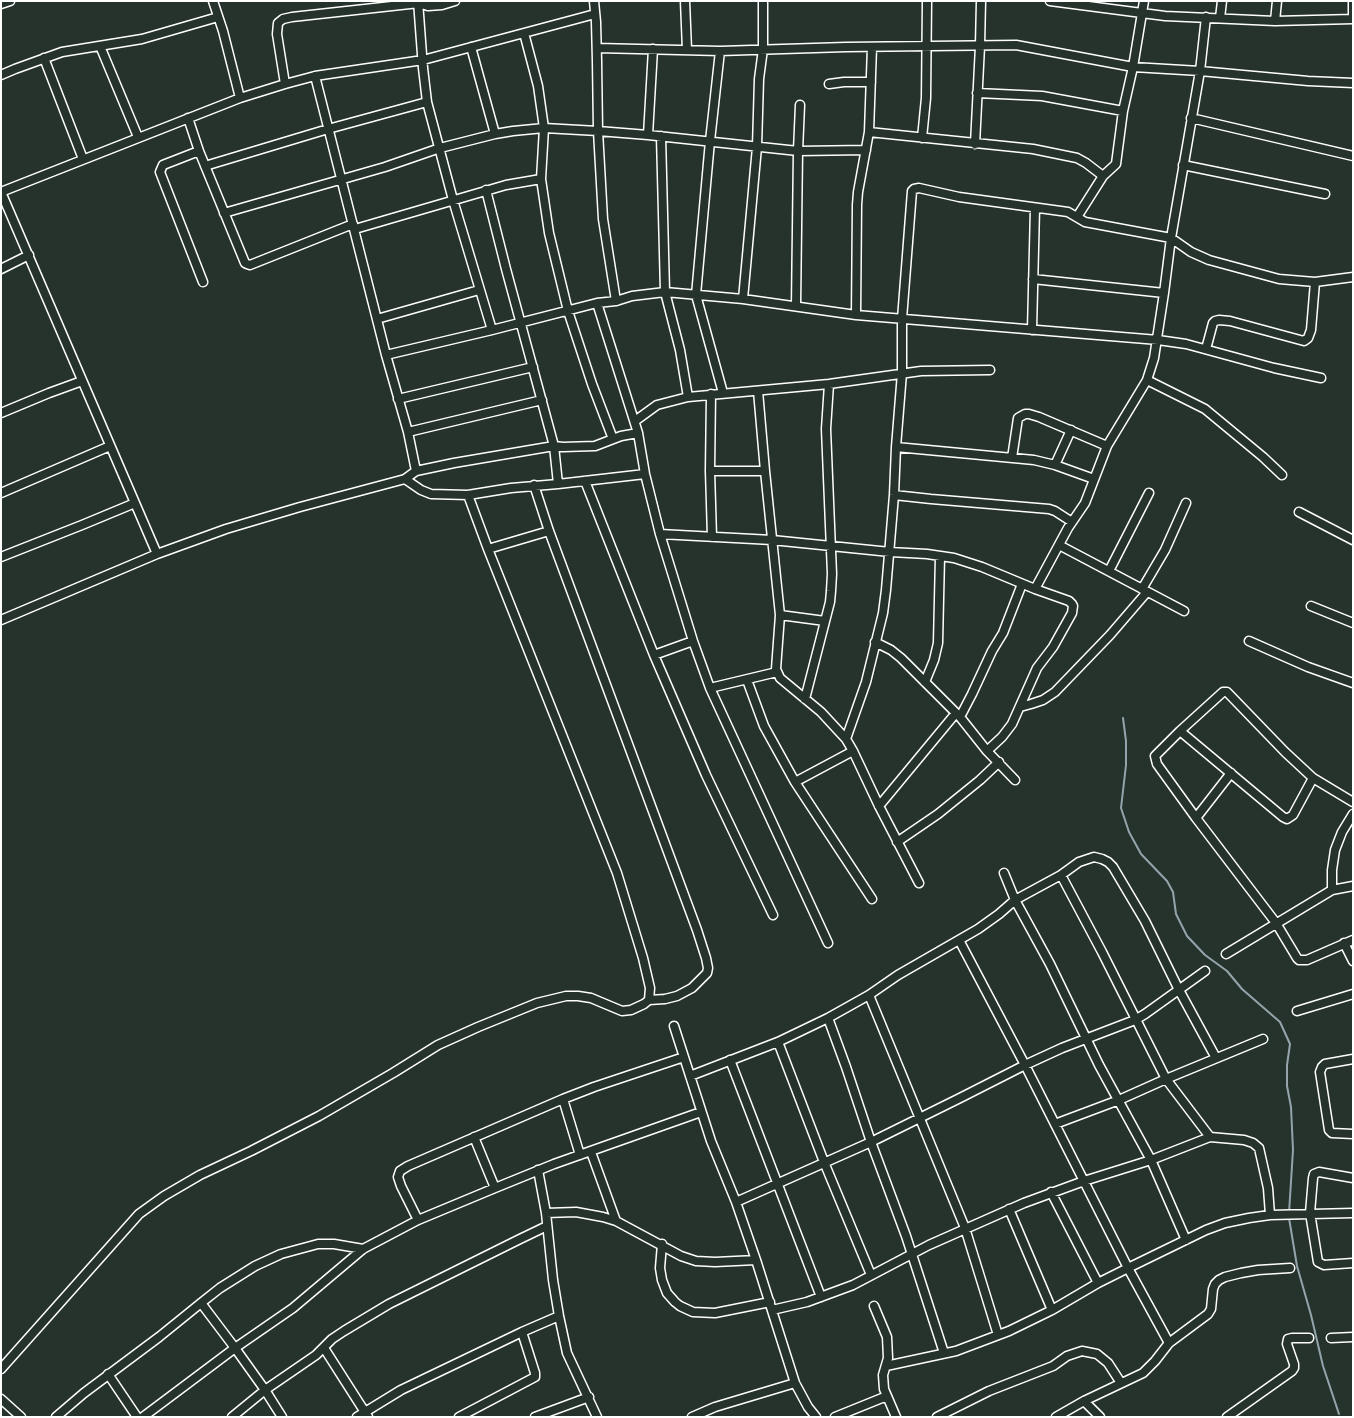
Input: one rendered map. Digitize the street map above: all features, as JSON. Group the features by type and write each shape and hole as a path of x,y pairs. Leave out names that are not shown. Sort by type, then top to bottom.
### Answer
{"street":[{"path":"1,4 10,1"},
{"path":"213,1 223,31 240,98"},
{"path":"285,84 277,34 278,23 283,19 371,4 419,2 428,6 456,1"},
{"path":"594,1 597,48 598,131 604,219 616,301"},
{"path":"685,1 686,50"},
{"path":"743,299 757,147 759,79 763,49 763,1"},
{"path":"922,138 926,98 927,1"},
{"path":"976,144 980,1"},
{"path":"1050,1 1165,16 1275,21 1353,19"},
{"path":"1077,217 1103,176 1116,164 1123,110 1133,67 1144,1"},
{"path":"1220,18 1222,1"},
{"path":"1275,21 1277,1"},
{"path":"1353,1 1353,15"},
{"path":"419,2 427,102 453,200 492,330"},
{"path":"157,554 1,192 240,98 285,84 315,76 423,60 595,14"},
{"path":"1,76 62,52 142,39 218,17"},
{"path":"1035,589 1072,522 1085,503 1107,446 1147,380 1154,358 1171,238 1200,71 1206,17"},
{"path":"524,33 538,86 544,128 541,179 549,233 568,311 592,384 613,439"},
{"path":"597,48 720,51 1016,45 1133,67 1353,83"},
{"path":"100,46 138,137"},
{"path":"471,47 495,134"},
{"path":"856,315 857,205 869,132 872,47"},
{"path":"648,135 653,49"},
{"path":"720,51 696,295 723,393"},
{"path":"44,58 83,159"},
{"path":"315,76 386,355 408,432 416,471"},
{"path":"828,84 871,82"},
{"path":"977,92 1042,96 1123,110"},
{"path":"205,166 427,102"},
{"path":"796,306 800,105"},
{"path":"188,118 199,151 245,263 250,265 354,227 486,190 541,179"},
{"path":"1191,118 1353,156"},
{"path":"224,213 341,180 440,148 512,131 544,128 661,136 798,151 866,150"},
{"path":"869,132 1033,149 1077,158 1103,176"},
{"path":"661,136 665,292 680,350 688,397"},
{"path":"199,151 163,165 160,172 203,282"},
{"path":"1183,165 1324,194"},
{"path":"846,739 866,682 883,612 890,552 902,373 902,319 912,192 914,189 919,188 959,197 1068,212 1085,222 1171,238 1191,252 1209,260 1279,279 1315,282 1353,277"},
{"path":"486,190 554,446 558,484"},
{"path":"1032,330 1035,208"},
{"path":"1,269 29,255"},
{"path":"1034,279 1164,293"},
{"path":"1206,349 1213,323 1219,320 1230,321 1304,341 1308,338 1310,330 1315,282"},
{"path":"377,319 479,290"},
{"path":"386,355 597,303 665,292 743,299 856,315 1158,340 1206,349 1274,368 1321,378"},
{"path":"597,303 635,421 645,474 660,534 693,641 710,688 828,943"},
{"path":"398,399 533,367"},
{"path":"635,421 658,405 688,397 829,384 934,370 990,370"},
{"path":"1147,380 1205,409 1282,475"},
{"path":"1,413 82,381"},
{"path":"805,699 830,602 831,591 826,429 829,384"},
{"path":"758,391 780,614 775,664 777,672 783,681 821,712 846,739 919,883"},
{"path":"711,394 710,471 712,537"},
{"path":"408,432 542,400"},
{"path":"1012,458 1018,418 1029,414 1107,446"},
{"path":"1055,465 1070,430"},
{"path":"1,620 157,554 226,529 405,479 416,471 554,446 594,446 638,433"},
{"path":"1,493 110,446"},
{"path":"896,447 1034,460 1055,465 1094,479"},
{"path":"710,471 765,471"},
{"path":"405,479 421,490 431,494 468,495 534,485 645,474"},
{"path":"585,481 654,655 706,774 773,915"},
{"path":"1,1369 139,1214 164,1196 200,1175 319,1116 438,1045 528,1006 554,998 578,996 591,998 622,1011 631,1010 649,1000 677,996 692,988 707,973 706,958 534,485"},
{"path":"1110,571 1150,493"},
{"path":"894,494 1049,509 1072,522"},
{"path":"468,495 617,873 644,958 650,988 649,1000"},
{"path":"1,557 82,526 135,503"},
{"path":"1020,707 1043,700 1055,692 1110,636 1145,590 1186,503"},
{"path":"1299,512 1353,540"},
{"path":"488,549 549,530"},
{"path":"660,534 772,540 940,556 962,560 1069,601 1073,606 1072,613 1053,647 1038,668 1006,732 987,751"},
{"path":"1059,545 1184,611"},
{"path":"925,682 934,660 938,643 940,556"},
{"path":"879,806 958,715 972,694 992,650 1003,633 1022,584"},
{"path":"1311,606 1353,623"},
{"path":"780,614 825,621"},
{"path":"654,655 693,641"},
{"path":"875,642 898,655 958,715 987,751 1015,780"},
{"path":"1249,642 1308,667 1353,683"},
{"path":"710,688 777,672"},
{"path":"747,680 764,726 795,782 872,899"},
{"path":"1353,790 1352,801 1314,778 1227,692 1223,692 1155,756 1196,818 1276,923 1299,960 1307,960 1353,940"},
{"path":"1180,731 1287,819 1293,816 1314,778"},
{"path":"795,782 853,751"},
{"path":"897,842 938,814 999,762"},
{"path":"1196,818 1231,773"},
{"path":"1332,890 1335,850 1342,832 1353,814"},
{"path":"690,1076 778,1042 828,1018 960,940 993,919 1015,900 1079,862 1094,857 1108,862 1113,867 1145,921 1179,990 1216,1058"},
{"path":"1004,873 1015,900 1151,1160 1186,1240"},
{"path":"1060,875 1102,952 1166,1079 1210,1137"},
{"path":"1226,954 1332,890 1353,886"},
{"path":"960,940 1128,1268 1169,1343"},
{"path":"1344,943 1353,961"},
{"path":"736,1202 871,1142 1062,1048 1135,1020 1205,972"},
{"path":"1297,1011 1353,994"},
{"path":"869,995 965,1228 998,1335"},
{"path":"828,1018 912,1254 944,1354"},
{"path":"674,1026 710,1141 736,1202 795,1382 808,1407 816,1417"},
{"path":"1055,1124 1119,1100 1263,1039"},
{"path":"778,1042 824,1162 871,1275"},
{"path":"418,1220 398,1177 400,1171 416,1161 562,1099 684,1057"},
{"path":"1353,1059 1325,1064 1320,1072 1329,1130 1332,1133 1353,1134"},
{"path":"730,1060 821,1297"},
{"path":"562,1099 580,1155"},
{"path":"143,1417 235,1348 293,1308 363,1249 418,1220 538,1170 701,1112"},
{"path":"474,1136 495,1188"},
{"path":"662,1244 660,1268 662,1280 667,1293 675,1302 686,1309 701,1313 715,1313 771,1306 792,1306 853,1285 965,1228 1051,1192 1151,1160 1210,1137 1244,1140 1253,1143 1259,1148 1268,1188 1270,1215"},
{"path":"591,1152 616,1221"},
{"path":"538,1170 546,1213 553,1280 567,1352 597,1417"},
{"path":"1353,1178 1319,1172 1314,1174 1310,1213 1318,1262 1324,1266 1353,1263"},
{"path":"1051,1192 1098,1283"},
{"path":"1009,1209 1052,1310"},
{"path":"546,1213 583,1213 603,1216 662,1244 681,1256 696,1261 756,1260"},
{"path":"886,1366 944,1354 998,1335 1052,1310 1128,1268 1206,1230 1225,1223 1270,1215 1353,1213"},
{"path":"232,1417 265,1390 308,1361 338,1335 389,1304 547,1226"},
{"path":"56,1417 108,1374 159,1337 220,1288 255,1266 281,1254 318,1244 334,1244 363,1249"},
{"path":"1056,1417 1084,1401 1143,1374 1156,1361 1169,1343 1208,1314 1211,1309 1215,1284 1220,1280 1234,1274 1250,1271 1290,1268"},
{"path":"201,1303 265,1390 282,1417"},
{"path":"874,1306 887,1337 888,1352 883,1382 896,1417"},
{"path":"357,1417 366,1414 401,1390 559,1316"},
{"path":"459,1417 535,1377 522,1332"},
{"path":"1331,1338 1353,1337"},
{"path":"1227,1417 1292,1371 1294,1364 1287,1344 1288,1340 1292,1338 1309,1338"},
{"path":"324,1348 366,1414"},
{"path":"937,1417 989,1391 1053,1366 1067,1356 1082,1352 1097,1354 1108,1363 1121,1383"},
{"path":"108,1374 137,1417"},
{"path":"692,1417 715,1407 795,1382"},
{"path":"835,1417 887,1396"},
{"path":"535,1417 589,1397"},
{"path":"1084,1401 1100,1417"},
{"path":"1,1412 7,1404 21,1417"}],"waterway":[{"path":"1123,718 1126,741 1126,765 1121,808 1129,832 1141,854 1167,881 1173,892 1176,914 1187,936 1205,955 1227,971 1242,989 1280,1022 1290,1044 1287,1086 1291,1107 1293,1150 1289,1213"},
{"path":"1289,1218 1297,1266 1323,1366 1339,1414"}]}
